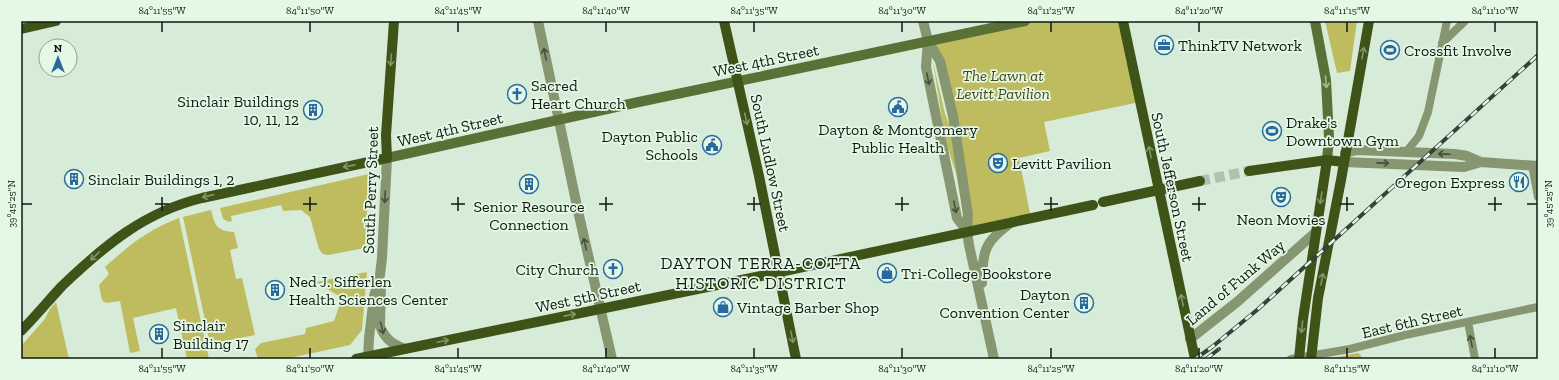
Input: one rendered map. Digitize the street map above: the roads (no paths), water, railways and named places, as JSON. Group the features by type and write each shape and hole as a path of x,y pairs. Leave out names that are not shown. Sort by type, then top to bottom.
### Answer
{"main road":[{"path":"21,29 56,21"},
{"name":"South Perry Street","path":"387,158 386,135 394,21"},
{"name":"South Ludlow Street","path":"724,21 759,176 796,359"},
{"name":"West 4th Street","path":"21,331 63,286 109,243 156,213 169,207 196,199 738,81 1025,21"},
{"name":"South Jefferson Street","path":"1122,21 1195,359"},
{"path":"1296,358 1327,160 1329,138 1326,80 1315,21"},
{"path":"1311,357 1318,298 1345,158 1369,21"},
{"path":"1249,170 1345,158"},
{"name":"West 5th Street","path":"356,359 368,358 1098,204 1200,181"}],"street":[{"path":"538,21 612,359"},
{"path":"924,21 928,41 926,67 957,218 966,231"},
{"path":"1406,152 1419,136 1428,112 1447,21"},
{"path":"1442,44 1464,21"},
{"path":"928,41 940,62 953,116 968,215 966,231 994,359"},
{"path":"1345,158 1357,150 1456,154 1467,156 1481,162"},
{"name":"South Perry Street","path":"368,358 374,296 380,275 384,236 387,158"},
{"path":"1345,158 1464,167 1481,162 1535,165 1538,197"},
{"path":"981,300 982,266 987,245 995,235 1012,222"},
{"name":"Land of Funk Way","path":"1190,339 1237,302 1316,232"},
{"path":"380,275 380,326 390,342 405,349"},
{"name":"East 6th Street","path":"1296,358 1311,357 1350,349 1405,335 1538,307"},
{"path":"1468,322 1475,359"}],"tunnel":[{"path":"1200,181 1249,171"}],"railway":[{"path":"1195,359 1257,310 1538,55"},
{"path":"1206,359 1219,349"}],"place":[{"name":"ThinkTV Network","path":"1164,45"},
{"name":"Crossfit Involve","path":"1390,50"},
{"name":"Sacred Heart Church","path":"517,94"},
{"name":"Dayton & Montgomery Public Health","path":"898,107"},
{"name":"Sinclair Buildings 10, 11, 12","path":"313,110"},
{"name":"Drake's Downtown Gym","path":"1272,131"},
{"name":"Dayton Public Schools","path":"712,145"},
{"name":"Levitt Pavilion","path":"998,163"},
{"name":"Sinclair Buildings 1, 2","path":"74,179"},
{"name":"Oregon Express","path":"1519,182"},
{"name":"Senior Resource Connection","path":"529,184"},
{"name":"Neon Movies","path":"1281,197"},
{"name":"City Church","path":"613,269"},
{"name":"Tri-College Bookstore","path":"887,273"},
{"name":"Ned J. Sifferlen Health Sciences Center","path":"275,290"},
{"name":"Dayton Convention Center","path":"1084,303"},
{"name":"Vintage Barber Shop","path":"723,307"},
{"name":"Sinclair Building 17","path":"159,334"}],"district":[{"name":"DAYTON TERRA-COTTA HISTORIC DISTRICT","path":"761,273"}],"park label":[{"name":"The Lawn at Levitt Pavilion","path":"1003,84"}]}
